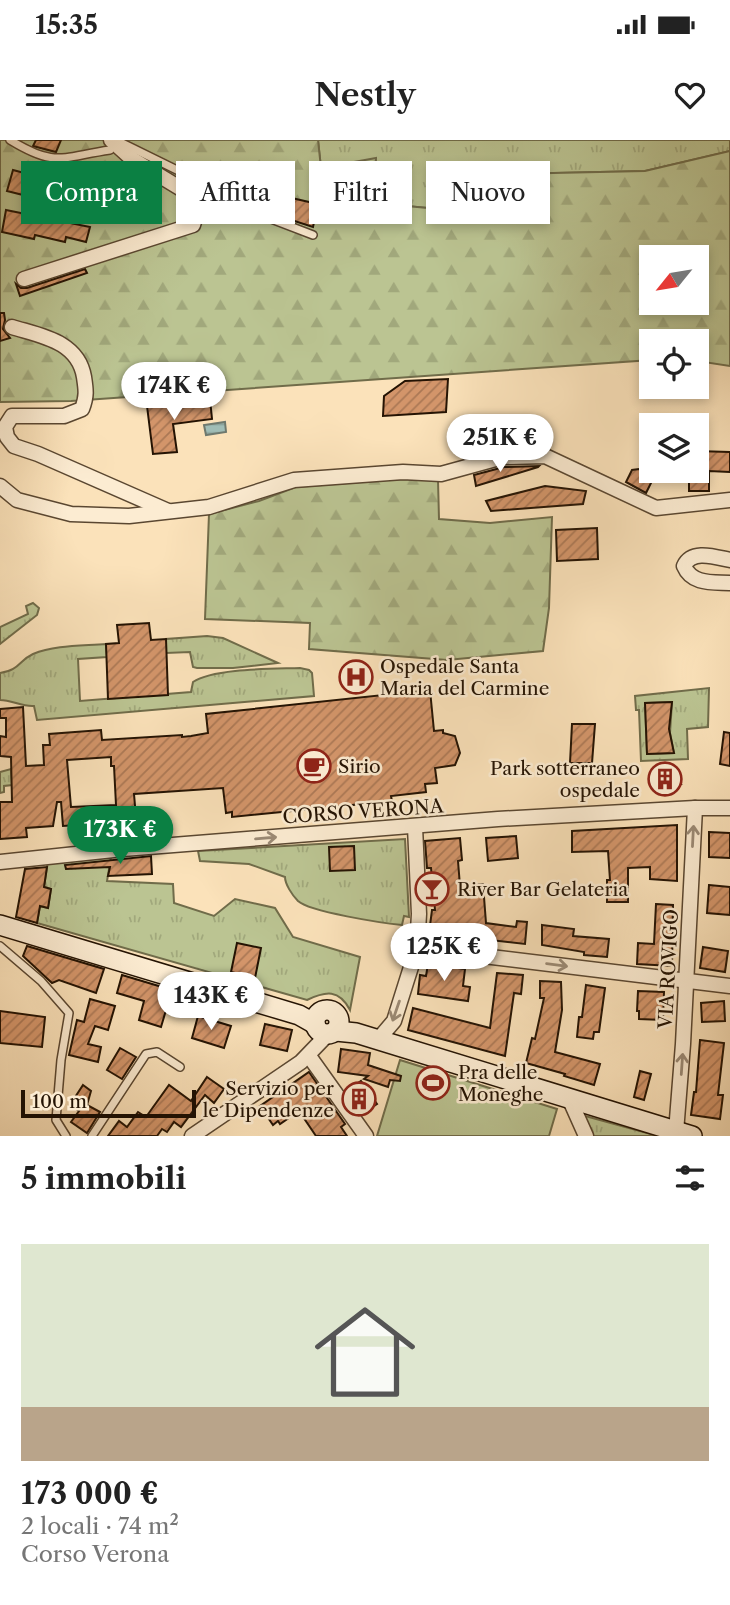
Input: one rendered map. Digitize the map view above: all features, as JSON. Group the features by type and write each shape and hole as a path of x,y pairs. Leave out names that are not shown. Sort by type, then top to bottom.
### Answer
{"main road":[{"path":"0,925 684,1134"}],"street":[{"path":"24,279 193,225 197,212 188,193 114,145"},
{"path":"12,327 55,340 73,353 82,367 87,396 82,409 64,416 12,416 5,428 7,438 14,446 169,512"},
{"path":"0,486 17,500 71,514 129,516 209,508 294,480 403,472 441,474 503,457 545,456 656,508 730,500"},
{"path":"730,560 694,556 684,566 687,572 702,582 730,583"},
{"name":"VIA ROVIGO","path":"684,1134 687,981 695,808"},
{"name":"CORSO VERONA","path":"0,862 123,849 511,818 730,808"},
{"path":"377,1041 394,1021 416,948 419,914 415,827"},
{"path":"416,948 730,986"},
{"path":"192,1136 312,1053 322,1023"},
{"path":"312,1053 366,1136"},
{"path":"569,1098 586,1136"}],"lane":[{"path":"10,140 50,159 71,158 114,145 237,200 253,212 313,234"},
{"path":"0,946 41,981 69,1013 55,1119 66,1136"},
{"path":"92,1136 146,1054 157,1052 180,1067"}],"green space":[{"path":"0,140 318,140 320,161 309,161 309,224 412,224 412,207 426,208 426,224 550,224 550,173 645,171 730,151 730,366 709,363 709,329 639,329 639,361 71,401 0,402"},
{"path":"318,140 730,140 730,151 645,171 550,173 550,161 426,161 426,208 412,207 412,161 320,161"},
{"path":"400,479 438,480 439,519 490,523 552,517 549,608 543,651 447,660 309,649 310,623 205,619 209,514 259,501 296,487"},
{"path":"33,603 39,608 37,615 0,644 0,627 28,614 26,606"},
{"path":"207,636 223,638 278,663 233,668 197,668 193,667 190,652 166,653 166,639"},
{"path":"106,644 107,657 78,659 80,701 191,692 193,682 215,674 300,668 312,673 314,696 37,720 34,706 0,700 0,673 15,668 33,654 60,647"},
{"path":"709,688 708,727 687,729 688,759 641,761 639,710 636,710 635,696","holes":["672,702 670,733 674,753 647,754 645,703"]},
{"path":"11,769 12,785 4,786 4,792 0,793 0,772"},
{"path":"405,839 409,917 404,916 402,925 316,909 293,896 285,877 249,864 200,861 198,851"},
{"path":"111,857 107,881 173,884 174,903 214,916 235,899 275,908 293,937 360,957 350,1010 337,995 320,995 307,1000 37,923 40,906 48,908 51,889 44,887 48,860"},
{"name":"Pra delle Moneghe","path":"400,1060 557,1109 549,1136 377,1136"},
{"path":"578,1114 658,1136 591,1136"}],"water":[{"path":"225,422 226,432 206,435 204,425"}],"building":[{"path":"36,140 61,140 56,152 33,146"},
{"path":"13,170 21,172 21,194 7,191"},
{"path":"295,199 309,202 309,224 314,224 313,227 295,221"},
{"path":"6,210 21,213 21,224 75,224 90,227 86,242 66,237 65,242 35,235 34,239 2,232"},
{"path":"85,269 87,273 20,296 16,284 27,288"},
{"path":"0,313 4,313 3,329 10,338 0,341"},
{"path":"448,379 446,412 383,416 384,396 405,381"},
{"path":"210,399 212,419 173,424 177,452 153,454 147,406"},
{"path":"709,451 730,452 730,472 709,471"},
{"path":"539,466 476,486 474,475 504,467"},
{"path":"639,469 639,483 651,483 646,493 626,482 632,470"},
{"path":"689,483 709,483 709,491 689,491"},
{"path":"545,486 586,491 583,504 491,511 486,501"},
{"path":"597,528 598,559 557,561 556,530"},
{"path":"149,623 151,640 166,639 168,695 108,699 106,644 119,643 117,625"},
{"path":"430,690 434,731 443,730 443,733 455,736 460,753 455,765 435,768 437,783 425,784 426,792 391,796 392,801 232,817 232,812 226,813 223,788 134,794 137,829 108,831 108,823 63,826 61,802 57,802 53,826 26,828 27,837 0,839 0,802 12,802 11,757 0,756 0,736 6,737 6,718 0,718 0,709 23,707 26,766 44,765 43,745 50,745 49,734 101,730 102,740 191,736 208,733 206,714","holes":["111,757 111,766 114,766 116,805 71,807 67,760"]},
{"path":"672,702 669,729 674,753 647,754 645,703"},
{"path":"572,724 595,724 592,763 570,763"},
{"path":"724,732 730,733 730,766 720,764"},
{"name":"Park sotterraneo ospedale","path":"676,774 681,784 651,785 651,778 655,775"},
{"path":"677,825 677,881 650,879 650,867 628,868 628,902 607,902 607,880 610,880 608,851 572,852 572,831"},
{"path":"709,832 730,833 730,858 709,857"},
{"path":"516,836 518,858 488,861 486,838"},
{"path":"460,838 460,886 483,884 486,923 516,927 517,921 527,922 525,944 429,933 432,910 435,910 425,841"},
{"path":"354,846 355,870 330,871 329,847"},
{"path":"151,856 152,874 108,876 110,867 66,869 65,865"},
{"path":"47,867 44,887 51,889 48,908 40,906 37,923 16,917 25,869"},
{"path":"709,885 730,887 730,915 707,913"},
{"path":"656,904 673,905 672,966 637,964 638,943 654,944"},
{"path":"542,925 574,929 573,936 609,939 607,957 584,955 584,952 542,945"},
{"path":"237,943 261,948 255,978 231,972"},
{"path":"27,946 104,969 96,993 59,980 52,983 23,956"},
{"path":"703,947 728,951 725,972 700,968"},
{"path":"428,964 465,969 463,986 470,987 468,1001 418,994 420,975 426,976"},
{"path":"497,973 523,975 521,994 514,993 505,1056 408,1030 413,1008 490,1028"},
{"path":"122,975 172,990 161,1027 139,1020 144,1001 117,993"},
{"path":"540,981 561,982 562,1010 555,1052 600,1064 594,1085 526,1063 532,1038 535,1039 544,998 540,998"},
{"path":"586,985 605,988 599,1032 594,1032 593,1039 577,1037"},
{"path":"638,991 664,992 663,1020 639,1019"},
{"path":"90,999 115,1006 108,1030 95,1026 88,1044 101,1047 98,1062 69,1055 77,1020 84,1022"},
{"path":"724,1001 725,1021 702,1022 701,1003"},
{"path":"0,1011 45,1017 42,1047 0,1043"},
{"path":"198,1016 231,1026 224,1048 192,1038"},
{"path":"265,1024 292,1030 287,1051 260,1045"},
{"path":"700,1040 724,1043 718,1095 723,1095 720,1119 691,1115 696,1092"},
{"path":"120,1048 136,1057 122,1079 107,1070"},
{"path":"341,1049 370,1053 368,1065 401,1076 400,1081 390,1080 388,1087 364,1079 368,1076 338,1072"},
{"path":"640,1071 651,1074 644,1100 634,1097"},
{"path":"309,1072 345,1124 341,1127 347,1136 316,1136 299,1111 280,1124 278,1121 273,1125 260,1106"},
{"path":"207,1077 224,1089 214,1103 205,1095 181,1127 174,1122 167,1132 162,1129 157,1136 108,1136 119,1121 127,1127 138,1112 146,1117 169,1085 191,1101"},
{"name":"Servizio per le Dipendenze","path":"361,1081 377,1104 362,1114 346,1092"},
{"path":"83,1085 91,1091 87,1105 100,1112 87,1133 71,1122 79,1111 70,1105"}],"place":[{"name":"Ospedale Santa Maria del Carmine","path":"356,677"},
{"name":"Sirio","path":"314,766"},
{"name":"Park sotterraneo ospedale","path":"665,779"},
{"name":"River Bar Gelateria","path":"432,889"},
{"name":"Pra delle Moneghe","path":"433,1083"},
{"name":"Servizio per le Dipendenze","path":"359,1099"}]}
